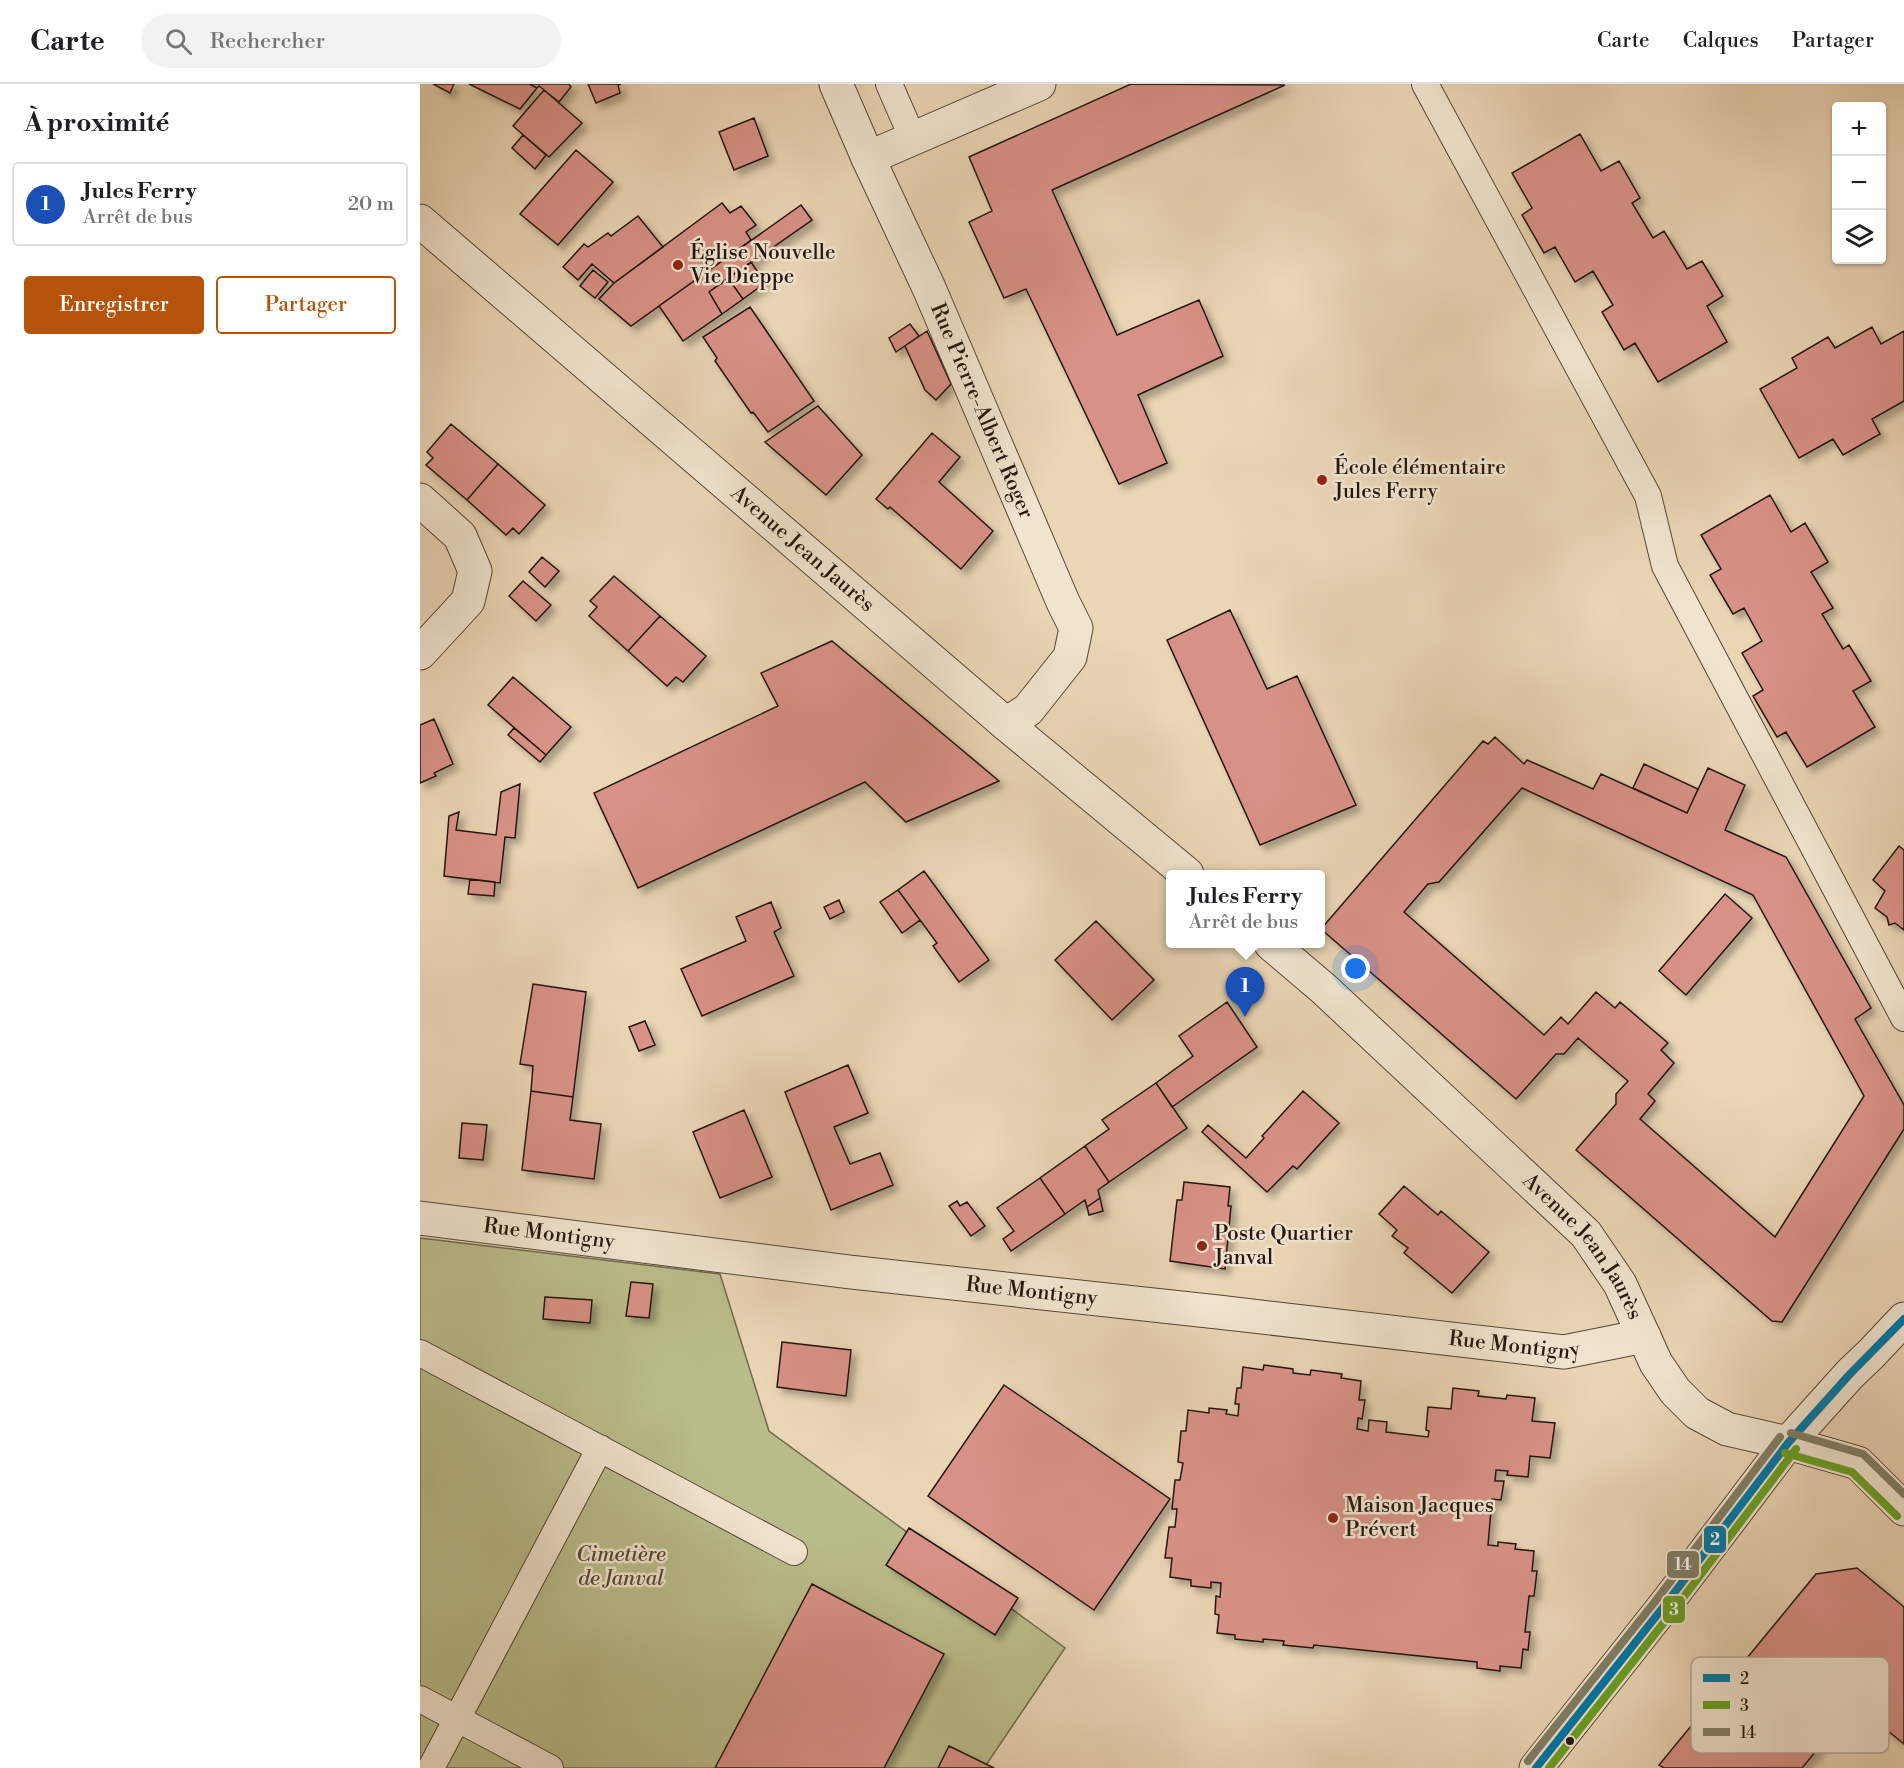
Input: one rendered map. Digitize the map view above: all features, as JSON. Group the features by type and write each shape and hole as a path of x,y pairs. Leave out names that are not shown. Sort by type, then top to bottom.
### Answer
{"street":[{"name":"Rue Pierre-Albert Roger","path":"836,84 929,288 1076,628 1070,657 1028,710 1006,724"},
{"path":"868,158 1039,84"},
{"name":"Avenue Jean Jaurès","path":"420,220 1006,724 1183,870"},
{"path":"420,500 460,536 474,571 468,601 420,653"},
{"name":"Avenue Jean Jaurès","path":"1275,948 1324,989 1586,1234 1620,1284 1656,1363 1675,1391 1697,1413 1727,1429 1858,1462 1904,1509"},
{"name":"Rue Montigny","path":"420,1218 850,1272 1564,1352 1644,1336"},
{"path":"1536,1768 1665,1605 1788,1443 1850,1374 1904,1319"}],"lane":[{"path":"889,84 913,139"},
{"path":"1425,84 1648,496 1665,566 1904,1018"},
{"path":"420,1353 794,1552"},
{"path":"431,1768 600,1448"},
{"path":"420,1699 549,1768"}],"green space":[{"name":"Cimetière de Janval","path":"420,1238 720,1274 769,1431 1065,1648 984,1768 420,1768"}],"building":[{"path":"433,84 454,84 450,93"},
{"path":"469,84 529,84 537,88 520,109"},
{"path":"529,84 569,84 571,87 559,102 539,86 537,88"},
{"path":"588,84 621,84 618,85 620,93 596,103"},
{"path":"1131,84 1285,85 1052,190 1117,335 1199,300 1223,356 1138,395 1167,463 1119,484 1026,289 1004,298 969,222 992,211 969,157"},
{"path":"544,90 582,123 549,157 513,126"},
{"path":"754,118 768,156 734,170 719,132"},
{"path":"1580,134 1601,171 1619,161 1640,198 1632,203 1653,238 1664,231 1687,269 1702,261 1723,296 1707,306 1727,342 1658,382 1635,343 1624,350 1602,312 1613,305 1593,271 1575,282 1555,247 1544,253 1522,215 1532,208 1512,173"},
{"path":"523,135 546,155 535,169 512,148"},
{"path":"576,150 613,182 558,245 520,214"},
{"name":"Église Nouvelle Vie Dieppe","path":"722,203 730,213 741,206 756,225 746,232 751,240 631,326 599,299 614,283"},
{"path":"801,205 812,220 709,292 722,314 683,341 659,306"},
{"path":"638,216 663,247 614,283 592,264 578,280 563,267 584,244 588,247 608,233 611,236"},
{"path":"751,262 765,283 743,299 728,278"},
{"path":"593,270 608,282 595,298 580,286"},
{"path":"728,278 743,299 722,314 709,292"},
{"path":"750,307 814,401 768,432 753,412 751,413 715,361 717,358 703,337"},
{"path":"910,324 919,336 896,352 889,338"},
{"path":"1872,327 1881,344 1904,331 1904,401 1872,419 1880,434 1843,455 1833,439 1799,458 1760,389 1797,368 1792,358 1828,337 1835,348"},
{"path":"927,331 951,384 936,400 925,390 905,346"},
{"path":"818,406 862,455 826,495 765,442"},
{"path":"451,424 498,464 467,500 426,465 433,458 427,452"},
{"path":"932,433 960,457 939,482 993,531 961,569 890,507 888,509 876,499"},
{"path":"498,464 545,505 519,534 513,528 506,535 467,500"},
{"path":"1770,495 1791,532 1805,523 1828,562 1811,572 1833,608 1822,614 1843,649 1849,645 1871,681 1853,691 1875,727 1807,767 1786,732 1777,737 1753,696 1763,690 1742,653 1762,641 1744,608 1733,614 1710,575 1721,569 1701,535"},
{"path":"542,557 559,571 545,587 529,572"},
{"path":"614,576 660,616 628,651 589,616 597,607 590,601"},
{"path":"523,581 551,605 536,621 509,596"},
{"path":"1230,610 1267,689 1297,676 1356,805 1260,845 1167,640"},
{"path":"660,616 706,656 683,682 676,677 667,686 628,651"},
{"path":"832,641 999,781 906,822 865,782 638,888 594,793 778,706 761,673"},
{"path":"513,677 571,727 546,755 488,705"},
{"path":"434,719 453,764 434,773 436,776 420,783 420,725"},
{"path":"514,728 546,755 540,762 508,735"},
{"path":"1495,737 1524,764 1527,760 1593,789 1601,774 1687,813 1708,768 1745,785 1725,830 1786,857 1871,1008 1855,1019 1904,1105 1904,1129 1782,1322 1772,1321 1576,1150 1616,1104 1616,1094 1628,1081 1578,1038 1564,1054 1556,1054 1516,1099 1325,932 1325,924 1483,741 1488,744","holes":["1522,788 1753,895 1864,1096 1775,1237 1640,1119 1655,1101 1648,1094 1674,1063 1661,1050 1668,1043 1620,1002 1615,1008 1596,992 1568,1024 1561,1017 1544,1035 1404,912 1428,884 1439,882"]},
{"path":"1644,764 1698,789 1687,813 1633,788"},
{"path":"520,784 515,838 505,837 500,883 444,876 449,816 459,812 456,830 496,835 501,792"},
{"path":"1899,846 1904,850 1904,930 1895,923 1889,925 1887,917 1875,908 1885,891 1873,880"},
{"path":"924,871 989,960 959,982 933,946 937,943 898,890"},
{"path":"470,879 495,882 494,896 468,894"},
{"path":"898,890 920,920 902,933 880,902"},
{"path":"1725,894 1752,918 1686,995 1659,971"},
{"path":"839,900 844,912 830,919 824,907"},
{"path":"771,902 781,928 774,932 794,976 702,1016 681,969 746,941 736,917"},
{"path":"1096,921 1154,980 1112,1020 1055,960"},
{"path":"533,984 586,992 573,1097 531,1091 533,1066 520,1064"},
{"path":"1227,1002 1257,1047 1172,1107 1156,1083 1193,1056 1179,1036"},
{"path":"645,1021 655,1045 639,1051 629,1027"},
{"path":"848,1065 868,1113 834,1127 850,1164 880,1153 893,1185 831,1210 785,1092"},
{"path":"1156,1083 1187,1128 1109,1182 1085,1146 1109,1129 1102,1120"},
{"path":"531,1091 573,1097 570,1120 601,1124 594,1179 522,1170"},
{"path":"1303,1091 1339,1123 1297,1169 1293,1166 1267,1192 1202,1132 1208,1125 1246,1158 1264,1138 1262,1136"},
{"path":"744,1110 772,1177 720,1198 693,1132"},
{"path":"462,1123 487,1125 483,1160 459,1158"},
{"path":"1085,1146 1109,1182 1098,1190 1100,1198 1087,1207 1085,1200 1065,1214 1040,1178"},
{"path":"1040,1178 1065,1214 1011,1251 1003,1239 1014,1231 997,1208"},
{"path":"1184,1182 1230,1187 1228,1206 1231,1206 1225,1269 1170,1261 1177,1200 1182,1200"},
{"path":"1404,1186 1438,1215 1441,1211 1489,1252 1452,1293 1404,1253 1408,1248 1392,1236 1397,1230 1379,1214"},
{"path":"1100,1198 1103,1211 1089,1215 1087,1207"},
{"path":"957,1201 960,1206 967,1202 985,1226 971,1236 949,1206"},
{"path":"631,1282 653,1284 649,1318 626,1316"},
{"path":"545,1297 592,1300 590,1323 543,1319"},
{"path":"782,1342 851,1350 846,1396 777,1387"},
{"name":"Maison Jacques Prévert","path":"1264,1365 1293,1369 1293,1373 1310,1375 1311,1370 1342,1374 1341,1378 1361,1381 1359,1400 1365,1400 1362,1419 1358,1418 1357,1429 1368,1431 1369,1420 1387,1422 1386,1432 1428,1437 1429,1431 1426,1430 1428,1407 1451,1409 1453,1388 1479,1391 1478,1396 1506,1399 1507,1395 1535,1398 1532,1421 1555,1423 1550,1458 1530,1456 1528,1477 1507,1475 1508,1471 1496,1470 1495,1481 1504,1481 1501,1500 1492,1499 1488,1545 1498,1546 1498,1542 1516,1544 1515,1549 1534,1551 1532,1571 1537,1571 1534,1596 1529,1596 1525,1632 1530,1632 1528,1650 1523,1649 1521,1668 1500,1666 1500,1671 1477,1668 1477,1662 1314,1645 1313,1648 1283,1645 1284,1641 1263,1639 1263,1642 1235,1639 1235,1635 1217,1633 1219,1615 1215,1614 1216,1596 1220,1597 1221,1583 1211,1582 1211,1588 1191,1586 1191,1580 1170,1577 1172,1558 1165,1558 1169,1527 1175,1527 1177,1509 1172,1509 1175,1480 1180,1480 1183,1463 1178,1462 1181,1431 1186,1431 1188,1410 1209,1413 1209,1408 1227,1410 1226,1414 1238,1416 1239,1404 1235,1404 1237,1388 1241,1388 1243,1367 1263,1370"},
{"path":"1004,1385 1170,1499 1094,1610 928,1496"},
{"path":"909,1528 1018,1598 995,1635 886,1565"},
{"path":"1857,1568 1904,1607 1904,1744 1889,1732 1889,1657 1748,1657 1816,1574"},
{"path":"812,1584 944,1654 884,1768 715,1768"},
{"path":"1691,1726 1691,1753 1814,1753 1802,1768 1664,1768 1659,1765"},
{"path":"949,1746 994,1768 938,1768"}],"transit line":[{"name":"2","path":"1536,1768 1665,1605 1788,1443 1850,1374 1904,1319"},
{"name":"14","path":"1791,1433 1863,1454 1904,1494"},
{"name":"14","path":"1528,1761 1657,1599 1780,1437"},
{"name":"3","path":"1549,1768 1673,1611 1796,1449"},
{"name":"3","path":"1785,1453 1852,1472 1897,1516"}],"place":[{"name":"Église Nouvelle Vie Dieppe","path":"678,265"},
{"name":"École élémentaire Jules Ferry","path":"1322,480"},
{"name":"Jules Ferry","path":"1245,1017"},
{"name":"Poste Quartier Janval","path":"1202,1246"},
{"name":"Maison Jacques Prévert","path":"1333,1518"}]}
